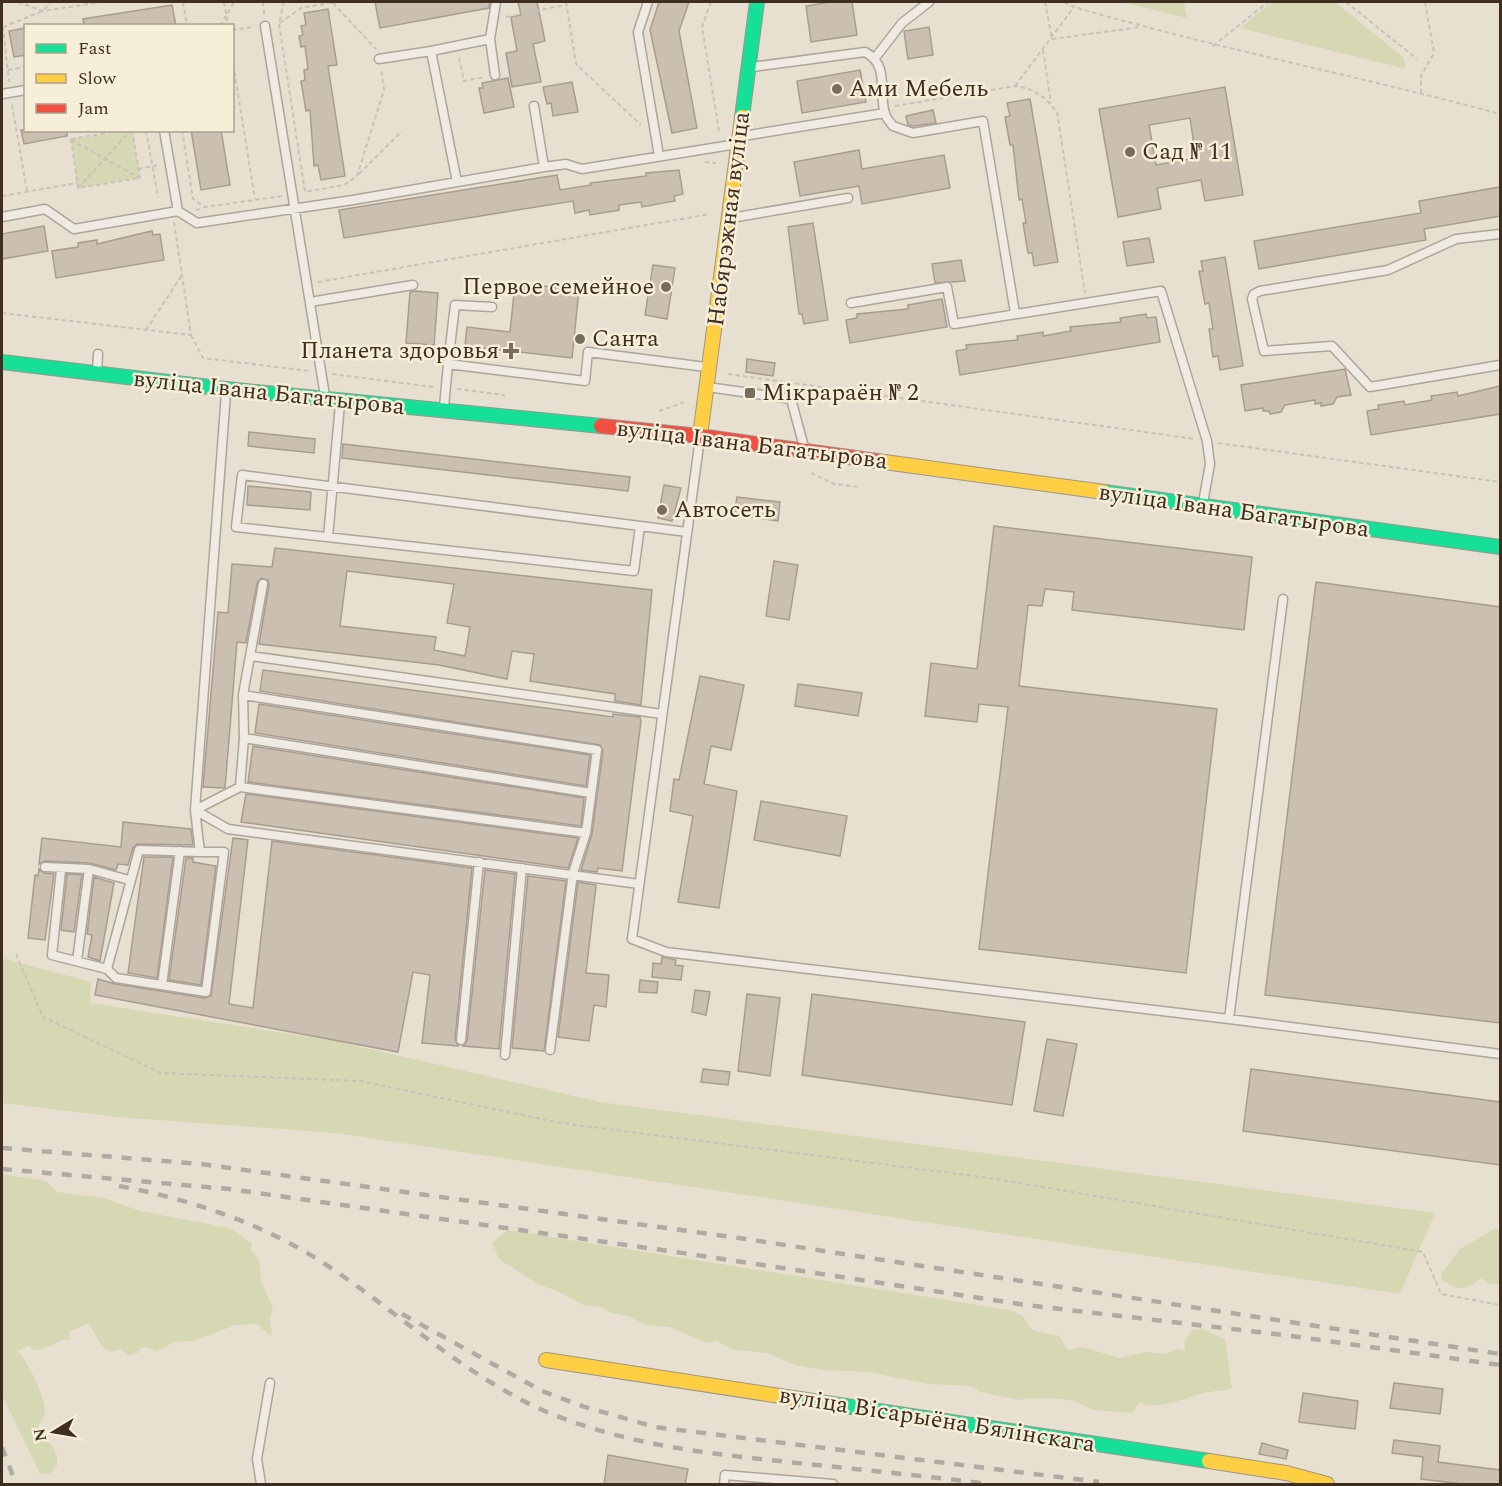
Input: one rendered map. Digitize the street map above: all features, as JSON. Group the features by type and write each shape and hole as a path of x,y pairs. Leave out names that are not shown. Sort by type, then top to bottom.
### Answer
{"main road":[{"name":"Набярэжная вуліца","path":"700,436 757,2"},
{"name":"вуліца Івана Багатырова","path":"2,362 226,389 700,436 1500,547"},
{"name":"вуліца Вісарыёна Бялінскага","path":"546,1360 1286,1473 1327,1485"}],"lane":[{"path":"495,75 490,39 496,2"},
{"path":"648,2 638,32 659,156"},
{"path":"875,58 902,23 928,2"},
{"path":"265,26 325,399"},
{"path":"379,60 490,39"},
{"path":"431,51 457,182"},
{"path":"749,67 865,52 875,58 881,70 885,111 893,126 913,133 983,121 1015,313"},
{"path":"6,94 24,90"},
{"path":"534,106 544,167"},
{"path":"2,217 45,209 74,229 178,211 197,223 544,167 566,164 582,169 718,147 739,140 885,111"},
{"path":"164,132 178,211"},
{"path":"728,219 848,198"},
{"path":"1500,234 1456,239 1388,270 1260,291 1254,294 1252,299 1264,351 1332,346 1370,387 1500,365"},
{"path":"310,302 413,285"},
{"path":"851,303 947,287 954,324 1161,291 1207,441 1210,464 1202,507"},
{"path":"444,411 455,305 492,307"},
{"path":"448,364 585,381 588,352 709,367"},
{"path":"96,374 98,354"},
{"path":"707,387 791,399 805,450"},
{"path":"200,852 195,810 226,389"},
{"path":"328,537 340,400"},
{"path":"700,436 632,939 666,952 1500,1054"},
{"path":"640,526 634,571 236,527 242,475 687,532"},
{"path":"240,787 244,738 243,695 263,584"},
{"path":"1228,1019 1283,599"},
{"path":"250,656 663,714"},
{"path":"243,695 597,750 586,833 573,873 550,1050"},
{"path":"244,738 591,794"},
{"path":"195,810 240,787 586,833"},
{"path":"195,810 228,829 573,873 639,884"},
{"path":"61,870 52,954 107,969 116,978 206,992 224,852 139,850 129,880 107,969"},
{"path":"162,985 180,851"},
{"path":"461,1040 479,862"},
{"path":"45,867 61,870 89,869 129,880"},
{"path":"505,1055 522,868"},
{"path":"77,961 89,869"},
{"path":"261,1485 257,1459 270,1383"},
{"path":"724,1485 725,1475 833,1485"}],"path":[{"path":"2,2 7,2"},
{"path":"18,2 43,11"},
{"path":"43,11 51,2"},
{"path":"3,27 43,11 102,2"},
{"path":"183,2 187,24"},
{"path":"224,2 228,24"},
{"path":"221,24 234,2"},
{"path":"284,2 279,24 307,207"},
{"path":"314,2 317,5"},
{"path":"279,24 301,8 334,2 377,50"},
{"path":"711,2 702,27 720,135 715,173"},
{"path":"1045,2 1052,39"},
{"path":"1064,2 1074,7 1213,46 1421,93 1500,114"},
{"path":"1213,46 1268,2"},
{"path":"1346,2 1417,59"},
{"path":"1421,93 1421,76 1434,53 1425,2"},
{"path":"506,9 505,16 565,3 576,64 655,136"},
{"path":"1015,86 1074,7"},
{"path":"2,19 8,70 6,94 27,191"},
{"path":"1052,39 1143,27"},
{"path":"1043,50 1051,104"},
{"path":"2,58 7,57"},
{"path":"8,70 24,67"},
{"path":"234,73 255,199"},
{"path":"885,111 1015,86 1031,88 1051,104 1057,112 1086,302"},
{"path":"357,176 384,90"},
{"path":"234,94 239,98"},
{"path":"182,132 193,199 205,207 344,185 357,176 402,131"},
{"path":"71,140 114,132"},
{"path":"78,188 129,132"},
{"path":"131,132 140,178"},
{"path":"146,132 158,198"},
{"path":"71,140 140,178"},
{"path":"71,140 78,188"},
{"path":"697,161 716,163"},
{"path":"138,169 152,166"},
{"path":"78,188 140,178"},
{"path":"2,196 77,183"},
{"path":"710,214 711,204"},
{"path":"321,300 318,281 710,214 728,219"},
{"path":"174,219 191,335 203,358 312,372"},
{"path":"146,330 182,275"},
{"path":"2,313 191,335"},
{"path":"332,363 333,374 431,386"},
{"path":"787,383 1500,482"},
{"path":"687,402 688,393"},
{"path":"809,472 834,484 859,488"},
{"path":"16,954 43,1017 161,1072 360,1081 561,1123 990,1178 1238,1219 1423,1252 1441,1294 1500,1305"}],"green space":[{"path":"1121,2 1184,2 1187,18"},
{"path":"1272,2 1335,2 1403,57 1406,69 1240,28"},
{"path":"132,132 140,178 78,188 71,139"},
{"path":"2,958 91,982 90,1003 331,1040 600,1102 1435,1213 1400,1294 336,1133 117,1117 2,1103"},
{"path":"2,1174 46,1181 57,1192 104,1198 140,1211 229,1228 252,1243 251,1250 259,1259 261,1280 273,1309 270,1319 272,1335 270,1336 257,1324 235,1325 194,1341 175,1342 156,1351 146,1347 139,1349 138,1353 128,1355 121,1349 109,1352 102,1346 88,1323 69,1332 70,1339 59,1341 50,1347 46,1346 45,1349 32,1350 30,1345 17,1351 30,1369 44,1405 45,1413 37,1431 46,1442 52,1444 57,1456 57,1466 51,1473 40,1474 2,1395"},
{"path":"1496,1228 1500,1231 1500,1284 1490,1284 1481,1278 1466,1287 1457,1288 1442,1280 1441,1274 1460,1249"},
{"path":"508,1230 1009,1310 1022,1315 1032,1330 1059,1336 1068,1350 1083,1347 1119,1358 1146,1352 1165,1354 1178,1349 1185,1351 1184,1341 1193,1330 1202,1329 1225,1339 1232,1388 1165,1404 1147,1405 1139,1402 1132,1413 1092,1410 1075,1401 1063,1399 1020,1400 980,1392 971,1386 928,1384 868,1372 823,1370 795,1365 767,1353 731,1349 716,1341 707,1343 669,1327 645,1325 631,1317 611,1313 602,1307 586,1306 555,1290 539,1285 499,1259 492,1243"}],"building":[{"path":"375,2 490,2 489,8 380,28"},
{"path":"518,2 537,2 545,41 533,44 541,82 512,87 506,53 517,51 511,17 521,15"},
{"path":"659,2 689,2 679,31 697,128 672,133 650,30"},
{"path":"830,2 852,2 857,35 811,42 806,6"},
{"path":"172,5 176,24 84,24 83,19"},
{"path":"328,9 337,65 328,66 345,176 321,180 318,165 314,166 310,110 306,111 301,81 305,80 304,70 308,69 305,46 301,47 299,36 303,35 301,26 306,25 304,13"},
{"path":"929,27 933,55 908,59 904,31"},
{"path":"24,28 24,55 14,57 9,31"},
{"path":"860,70 866,102 802,113 797,81"},
{"path":"508,78 514,107 484,113 479,88 483,88 482,83"},
{"path":"572,82 578,112 553,116 551,103 547,104 543,87"},
{"name":"Сад № 11","path":"1225,87 1243,195 1205,201 1201,180 1157,188 1161,209 1118,217 1099,109","holes":["1190,118 1196,158 1156,165 1149,125"]},
{"path":"1030,99 1058,262 1034,266 1032,253 1028,253 1023,223 1026,223 1022,199 1019,200 1013,145 1010,145 1005,117 1010,116 1007,103"},
{"path":"933,110 936,123 908,125 906,116"},
{"path":"21,130 24,132 67,132 67,136 24,144"},
{"path":"191,132 221,132 230,185 201,190"},
{"path":"859,150 862,169 944,155 950,188 862,204 859,186 800,196 794,162"},
{"path":"679,170 683,194 674,196 675,201 642,207 641,202 619,205 619,210 590,215 589,210 575,213 573,201 344,238 339,210 557,175 560,190 591,185 590,183 646,176 646,173"},
{"path":"1500,187 1500,216 1424,229 1426,240 1259,269 1254,241 1421,213 1419,201"},
{"path":"813,223 828,320 804,324 802,314 799,314 788,227"},
{"path":"44,226 48,251 2,259 2,234"},
{"path":"152,231 153,235 160,234 164,260 56,278 52,251 78,247 78,243 97,240 97,244"},
{"path":"1149,238 1154,262 1127,266 1123,242"},
{"path":"1225,257 1243,366 1220,370 1218,356 1213,357 1209,329 1213,329 1209,303 1205,304 1199,271 1203,271 1201,261"},
{"path":"961,260 965,281 935,283 932,264"},
{"path":"653,265 675,268 667,319 645,315"},
{"path":"515,283 579,290 572,358 465,346 467,327 510,332"},
{"path":"410,292 438,293 434,345 406,343"},
{"path":"942,299 947,327 850,343 846,320 857,318 857,314 908,309 908,305"},
{"path":"1146,314 1147,318 1156,317 1160,342 960,375 956,351 967,349 966,345 1018,340 1017,336 1043,332 1043,336 1071,331 1070,327 1121,322 1120,318"},
{"path":"747,359 775,363 773,376 746,372"},
{"path":"1345,369 1351,395 1337,397 1333,404 1321,406 1321,403 1315,404 1315,400 1285,405 1281,412 1270,414 1269,411 1263,411 1263,408 1245,411 1241,385"},
{"path":"1500,386 1500,414 1371,435 1367,411 1379,409 1378,405 1404,401 1405,405 1432,400 1431,396 1457,392 1458,396"},
{"path":"249,432 315,439 314,453 248,446"},
{"path":"343,444 630,477 628,491 342,458"},
{"path":"664,485 681,488 672,521 658,518"},
{"path":"248,486 311,492 310,510 247,505"},
{"path":"737,497 780,502 778,521 734,515"},
{"path":"994,526 1252,557 1244,630 1072,610 1074,592 1045,589 1042,606 1028,605 1019,686 1217,709 1186,973 979,949 1008,707 979,704 977,722 925,716 931,663 977,669"},
{"path":"275,548 652,590 641,705 615,701 615,694 530,681 534,654 512,651 507,679 439,665 259,644 269,585 268,580 261,578 257,583 246,643 237,642 225,788 203,787 218,612 228,613 232,564 272,567","holes":["347,571 454,584 447,623 470,627 465,656 434,650 436,637 340,626"]},
{"path":"774,561 798,565 789,620 766,616"},
{"path":"1316,582 1500,607 1500,1023 1265,995"},
{"path":"263,670 613,717 613,714 640,717 622,871 598,868 597,872 581,870 592,834 603,751 600,745 260,691"},
{"path":"700,676 744,685 731,750 711,746 704,784 737,791 719,908 678,902 693,816 670,811 674,779 679,780"},
{"path":"798,684 862,693 858,716 795,706"},
{"path":"259,704 590,755 586,786 255,733"},
{"path":"253,746 584,798 581,826 248,782"},
{"path":"246,794 578,838 568,868 241,822"},
{"path":"761,801 847,816 840,856 754,840"},
{"path":"123,822 191,829 193,845 137,844 133,848 128,865 118,864 116,870 90,863 45,861 39,864 42,838 121,847"},
{"path":"233,838 248,840 229,1004 253,1008 272,841 472,868 455,1039 458,1046 422,1043 430,975 413,972 398,1052 95,995 98,979 115,984 205,998 211,996"},
{"path":"144,857 173,857 157,978 128,973"},
{"path":"186,858 193,858 193,862 216,866 201,985 169,980"},
{"path":"39,869 44,873 54,874 45,940 28,938 35,875 38,876"},
{"path":"485,870 515,874 499,1049 463,1046 467,1041"},
{"path":"67,874 82,875 74,932 61,930"},
{"path":"528,876 566,881 544,1051 512,1048"},
{"path":"94,877 114,883 100,961 88,957 92,935 87,934"},
{"path":"578,882 596,885 586,973 609,975 606,1007 594,1005 589,1041 558,1037"},
{"path":"662,957 676,960 675,965 683,966 681,980 652,977 653,963 661,964"},
{"path":"640,980 658,982 657,993 639,992"},
{"path":"695,990 710,992 706,1015 692,1012"},
{"path":"747,994 780,998 770,1076 738,1071"},
{"path":"812,994 1025,1022 1012,1105 802,1075"},
{"path":"1047,1039 1077,1044 1063,1116 1034,1111"},
{"path":"703,1069 730,1072 728,1085 701,1082"},
{"path":"1251,1069 1500,1102 1500,1165 1243,1131"},
{"path":"1394,1383 1443,1389 1440,1414 1390,1408"},
{"path":"1303,1393 1358,1401 1355,1429 1299,1422"},
{"path":"1394,1440 1440,1446 1438,1462 1500,1470 1500,1485 1471,1485 1421,1479 1423,1457 1392,1453"},
{"path":"1262,1443 1288,1450 1286,1459 1259,1454"},
{"path":"608,1455 688,1469 685,1485 604,1485"}],"railway":[{"path":"2,1148 201,1164 739,1238 1500,1354"},
{"path":"2,1169 229,1189 676,1252 1026,1305 1284,1335 1500,1365"},
{"path":"119,1186 173,1198 226,1215 302,1250 352,1282 456,1360 511,1394 570,1421 631,1439 693,1451 990,1484"},
{"path":"402,1314 542,1391 585,1407 655,1427 1099,1482"},
{"path":"2,1447 16,1484"}],"traffic: fast":[{"path":"742,117 757,2"},
{"path":"2,362 226,389 601,426"},
{"path":"1104,492 1500,547"},
{"path":"793,1398 1209,1461"}],"traffic: slow":[{"path":"700,436 742,117"},
{"path":"877,461 1104,492"},
{"path":"546,1360 793,1398"},
{"path":"1209,1461 1286,1473 1327,1484"}],"traffic: jam":[{"path":"601,426 700,436 877,461"}],"place":[{"name":"Ами Мебель","path":"837,89"},
{"name":"Сад № 11","path":"1130,152"},
{"name":"Первое семейное","path":"666,287"},
{"name":"Санта","path":"580,339"},
{"name":"Планета здоровья","path":"511,351"},
{"name":"Мікрараён № 2","path":"750,393"},
{"name":"Автосеть","path":"662,510"}]}
